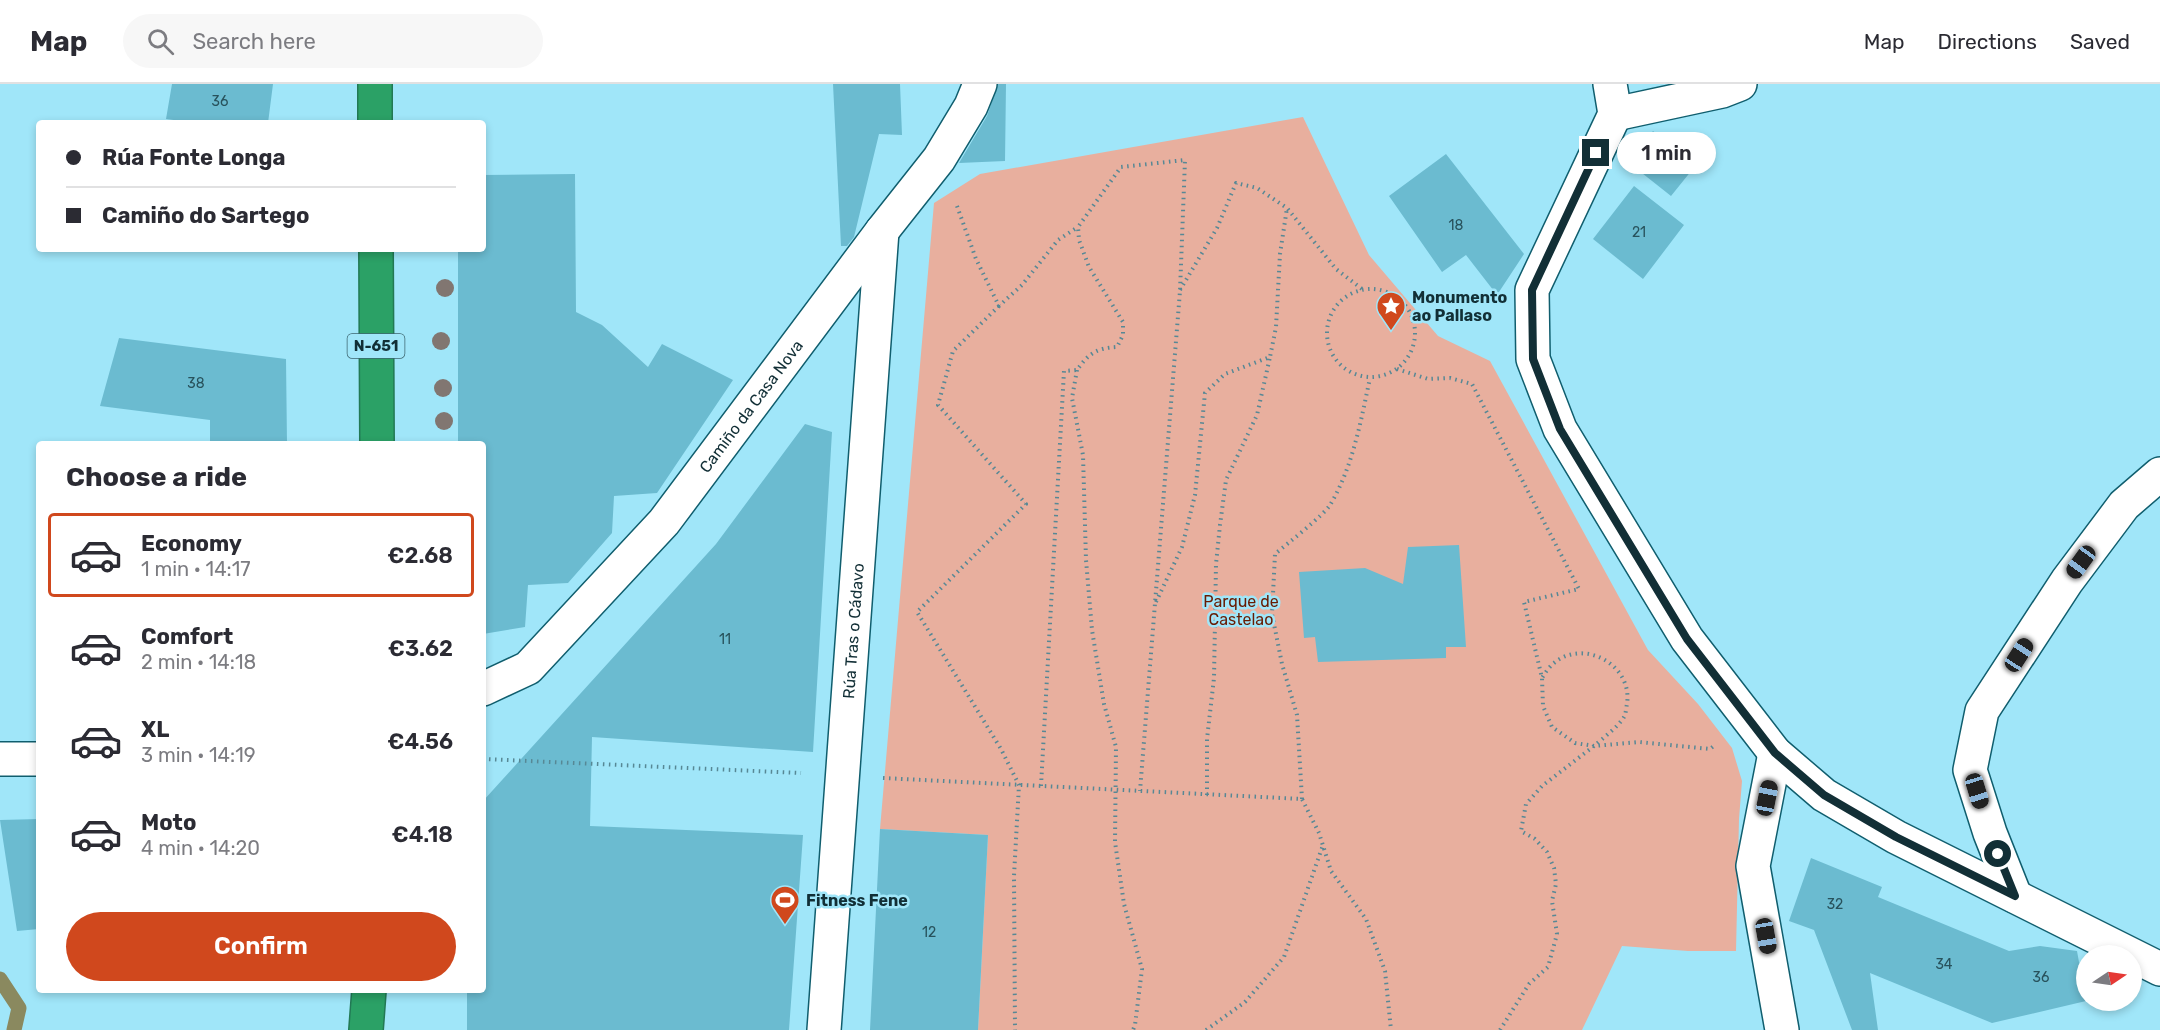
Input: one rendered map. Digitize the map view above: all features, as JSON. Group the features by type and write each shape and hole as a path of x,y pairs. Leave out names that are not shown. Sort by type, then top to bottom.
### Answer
{"highway":[{"path":"375,84 375,120"},
{"name":"N-651","path":"376,252 377,441"},
{"path":"366,1030 369,993"}],"street":[{"name":"Camiño da Casa Nova","path":"486,688 528,668 664,522 882,231 939,159 971,106 980,84"},
{"path":"1740,84 1722,91 1613,99 1532,290 1533,359 1560,429 1687,639 1775,753 1824,795 1896,837 2160,969"},
{"name":"Rúa Tras o Cádavo","path":"824,1030 882,231"},
{"path":"2015,896 1990,833 1970,770 1982,711 2067,581 2124,505 2160,474"},
{"path":"1775,753 1753,866 1782,1030"},
{"path":"0,759 36,759"}],"path":[{"path":"939,159 976,259 999,306"},
{"path":"1015,1030 1014,876 1019,785 1001,749 917,612 1026,504 938,405 953,351 1022,285 1058,240 1078,227 1120,167 1185,160 1180,291 1140,791"},
{"path":"1180,291 1216,228 1236,183 1257,188 1287,208 1336,269 1362,289"},
{"path":"1207,795 1207,739 1214,678 1216,564 1226,480 1257,415 1276,327 1280,254 1287,208"},
{"path":"1078,227 1079,240 1089,267 1123,322 1123,335 1117,347 1100,348 1077,370 1072,398 1083,455 1086,560 1092,630 1104,704 1116,747 1115,842 1124,904 1142,969 1133,1030"},
{"path":"1362,289 1377,289 1391,294 1403,303 1411,315 1415,330 1413,345 1407,358 1397,369 1384,376 1370,378 1355,375 1343,368 1333,357 1328,344 1326,330 1329,316 1337,304 1348,295 1362,289"},
{"path":"1155,605 1182,547 1195,495 1205,393 1225,374 1270,357"},
{"path":"1397,369 1428,380 1450,378 1472,384 1579,589 1524,602 1542,678 1543,706 1552,727 1575,743 1593,746 1638,742 1710,749 1746,716"},
{"path":"1041,786 1064,371 1077,370"},
{"path":"1370,378 1360,429 1329,507 1275,554 1272,614 1282,664 1297,715 1302,799 1323,844 1331,871 1366,919 1385,970 1391,1030"},
{"path":"1500,1030 1529,984 1548,967 1557,934 1552,901 1556,885 1554,868 1547,852 1535,839 1521,831 1526,804 1542,786 1593,746 1624,717 1628,696 1623,677 1604,658 1589,654 1571,655 1554,663 1542,678"},
{"path":"486,759 798,773"},
{"path":"890,778 1302,799"},
{"path":"1206,1030 1245,1002 1284,957 1323,844"}],"green space":[{"name":"Parque de Castelao","path":"1303,117 1369,255 1438,336 1490,361 1648,650 1698,704 1732,748 1742,781 1736,951 1688,951 1622,946 1582,1030 978,1030 988,835 880,829 934,203 980,174"}],"building":[{"path":"172,84 273,84 268,120 166,119"},
{"path":"833,84 900,84 902,135 879,134 854,237 847,246 841,246"},
{"path":"998,84 1006,84 1005,161 959,163 987,116"},
{"path":"1653,131 1696,165 1671,196 1628,162"},
{"path":"1446,154 1524,254 1497,295 1466,255 1442,272 1389,196"},
{"path":"575,174 576,312 602,325 648,367 662,344 733,380 657,493 614,496 612,533 568,583 528,585 525,627 486,634 486,441 458,441 458,252 486,252 486,175"},
{"path":"1634,186 1684,225 1643,279 1593,239"},
{"path":"119,338 286,359 287,441 210,441 210,420 100,406"},
{"path":"805,424 832,432 813,752 592,737 590,826 803,835 789,1030 467,1030 467,993 486,993 486,798 716,544"},
{"path":"1459,545 1466,647 1446,647 1446,658 1318,662 1315,637 1304,638 1299,572 1365,568 1403,584 1408,547"},
{"path":"36,819 36,929 17,931 0,820"},
{"path":"880,829 988,835 978,1030 870,1030"},
{"path":"1811,858 1882,887 1878,897 2009,951 2040,946 2076,951 2076,1003 1992,1023 1870,973 1878,1030 1852,1030 1814,930 1789,921"}],"waterway":[{"path":"0,979 19,1008 14,1030"}],"place":[{"name":"Monumento ao Pallaso","path":"1391,332"},
{"name":"Fitness Fene","path":"785,926"}],"route":[{"path":"1596,153 1532,290 1533,359 1560,429 1687,639 1775,753 1824,795 1896,837 2015,896 1998,854"}]}
